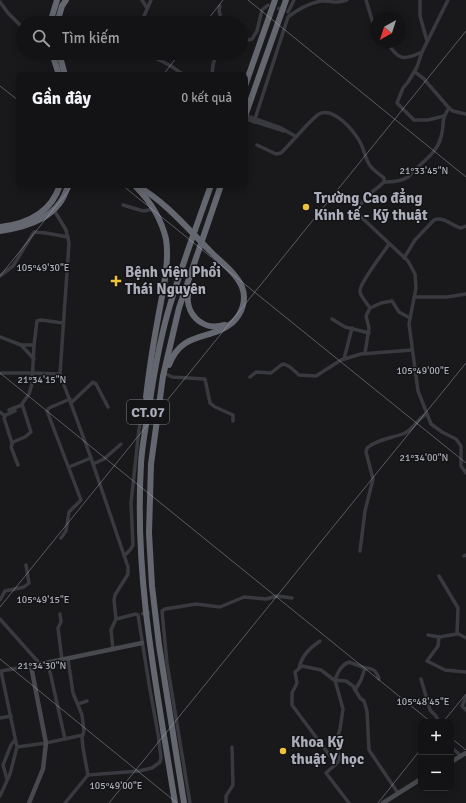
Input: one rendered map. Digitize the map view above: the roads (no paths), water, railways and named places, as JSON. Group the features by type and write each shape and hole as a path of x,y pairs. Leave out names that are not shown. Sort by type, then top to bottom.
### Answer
{"highway":[{"path":"52,16 57,0"},
{"path":"59,16 62,6 66,0"},
{"path":"248,77 275,0"},
{"path":"248,111 286,0"},
{"path":"248,72 257,50"},
{"path":"54,60 58,72"},
{"path":"61,60 64,72"},
{"path":"52,208 59,188"},
{"path":"0,231 27,226 37,222 61,201 67,188"},
{"path":"136,188 148,199 159,216 166,241 166,262 146,398 141,463"},
{"path":"142,188 151,193 170,209 235,276 242,286 244,297 243,308 232,323 223,329 188,341 170,360 156,419"},
{"name":"CT.07","path":"175,803 149,647 142,586 139,533 141,463 153,377 160,344 170,305 210,188"},
{"path":"220,188 209,229 190,284 188,303 190,311 201,323 208,326 215,326 232,323"},
{"name":"CT.07","path":"184,803 159,645 152,586 149,533 150,472 163,376 179,308 220,188"},
{"path":"0,227 15,225 26,221 52,208"}],"street":[{"path":"142,0 147,8"},
{"path":"144,16 151,0"},
{"path":"255,120 294,0"},
{"path":"289,12 323,1 335,3 347,0"},
{"path":"366,0 370,14"},
{"path":"420,0 420,16 427,41"},
{"path":"444,116 418,121 412,118 397,103 400,95 414,72 427,41 448,0"},
{"path":"0,2 16,21"},
{"path":"248,40 252,39 257,31 262,10 268,5"},
{"path":"220,6 220,16"},
{"path":"391,48 396,55 401,58 412,57 422,52"},
{"path":"159,60 180,72"},
{"path":"212,72 214,60"},
{"path":"414,72 423,78 449,108 453,111 466,114"},
{"path":"449,108 444,116 441,138 433,155 415,169 409,176 394,182 384,182 369,193 358,211 360,216 408,261 415,274 416,288 410,318 410,334 418,391 431,424 460,443 462,449 461,466 466,473"},
{"path":"257,145 276,154 281,153 319,114 330,112 338,117 354,133 360,142 372,169 384,178 384,182"},
{"path":"248,118 281,128 296,136"},
{"path":"123,206 143,211 154,209"},
{"path":"52,208 61,220 68,237 69,248 60,374 125,555 128,573 115,595 114,604 116,619 111,630 113,649"},
{"path":"404,258 415,240 434,220 443,220 461,228 466,226"},
{"path":"0,276 13,266 34,232 43,232 68,237"},
{"path":"370,308 360,293 360,288 371,269 389,244"},
{"path":"414,297 446,297 466,294"},
{"path":"365,353 369,333 366,316 370,308 381,303 392,301 399,312 410,318"},
{"path":"332,319 338,323 369,333"},
{"path":"9,410 22,405 30,393 37,321 41,320 63,323"},
{"path":"344,359 352,328"},
{"path":"0,337 21,345 34,345"},
{"path":"21,345 34,359"},
{"path":"250,377 256,372 270,374 284,364 290,366 299,375 316,376 344,359 365,353 412,350"},
{"path":"0,373 33,372 60,374"},
{"path":"166,374 172,377 205,379 210,402 215,407 234,414 233,421"},
{"path":"61,538 66,531 69,512 81,500 47,411 49,408 70,401 93,382 96,384 108,407"},
{"path":"125,555 133,545 131,503 138,428 146,398"},
{"path":"12,443 30,433 22,405"},
{"path":"5,416 15,411"},
{"path":"0,412 5,416"},
{"path":"360,550 365,510 373,479 366,452 367,448 373,444 406,432 426,414"},
{"path":"5,416 4,419 12,443 11,448 18,465"},
{"path":"93,464 104,459 121,444"},
{"path":"68,467 91,458"},
{"path":"0,600 5,591 24,587 29,583 26,565"},
{"path":"438,576 458,608 457,634"},
{"path":"190,803 160,611 196,604 220,607 244,597 264,599 277,596 292,598"},
{"path":"60,614 61,622 58,628 62,660"},
{"path":"65,803 88,775 139,771 152,768 160,762 158,734 142,643 140,614 116,619"},
{"path":"0,619 40,664"},
{"path":"428,635 439,637 457,634 466,638"},
{"path":"439,637 438,646 427,662 445,670 466,672"},
{"path":"299,668 300,661 320,641"},
{"path":"0,796 17,747 1,671 48,663 142,643"},
{"path":"68,659 73,693 82,715 85,762 88,775"},
{"path":"349,803 326,773 340,759 337,750 337,740 343,709 335,680 340,669 349,662 371,669 376,672 379,678"},
{"path":"48,663 65,739"},
{"path":"29,803 43,769 46,743 31,666"},
{"path":"336,764 292,706 292,693 297,683 295,672 299,668 306,666 321,670 335,680 346,681 355,690 366,705 369,750 398,792"},
{"path":"355,690 361,680 365,668"},
{"path":"421,679 430,710 438,719"},
{"path":"466,697 462,706 466,710"},
{"path":"78,704 87,701"},
{"path":"0,718 10,716"},
{"path":"17,747 46,743 83,735"},
{"path":"7,779 3,766 11,745 15,740"},
{"path":"226,803 226,796 233,784 232,747"},
{"path":"454,750 461,756"},
{"path":"454,760 466,753"},
{"path":"383,803 398,792 418,781"}],"tunnel":[{"path":"272,6 286,11"},
{"path":"141,614 158,611"}],"place":[{"name":"Trường Cao đẳng Kinh tế - Kỹ thuật","path":"306,207"},
{"name":"Bệnh viện Phổi Thái Nguyên","path":"116,281"},
{"name":"Khoa Kỹ thuật Y học","path":"283,751"}]}
